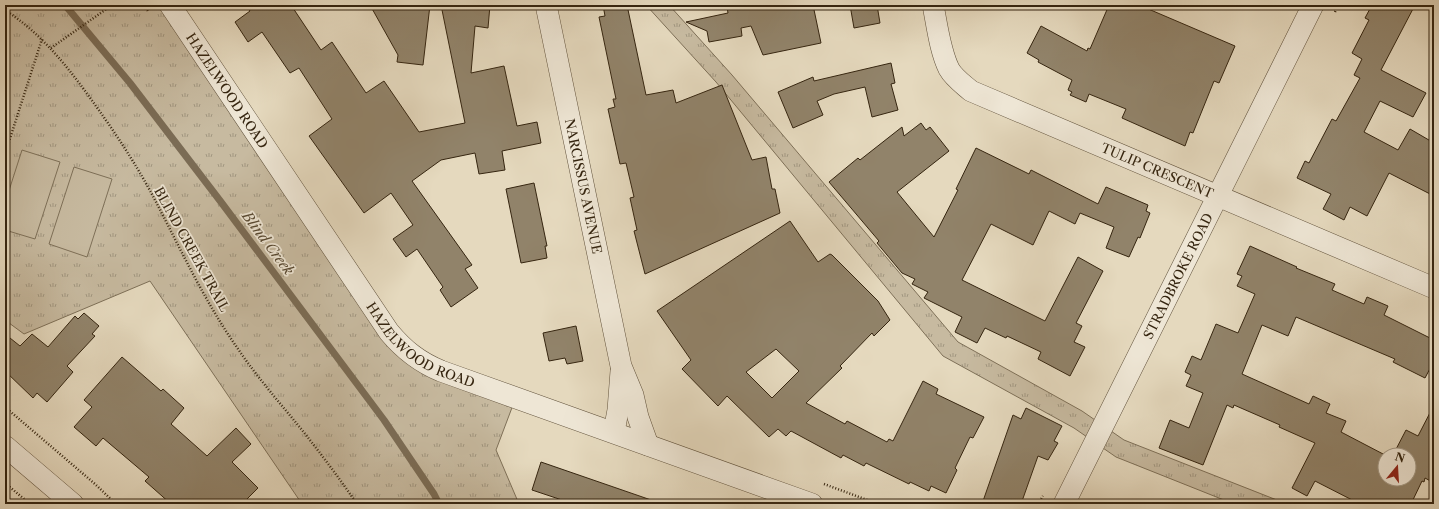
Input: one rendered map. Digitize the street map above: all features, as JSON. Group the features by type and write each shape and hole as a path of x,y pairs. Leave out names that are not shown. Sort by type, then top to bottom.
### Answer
{"street":[{"name":"HAZELWOOD ROAD","path":"170,5 389,332 403,348 415,358 441,371 648,445 768,497 812,504"},
{"name":"NARCISSUS AVENUE","path":"546,5 621,366 633,395 638,417 648,445"},
{"name":"TULIP CRESCENT","path":"933,5 943,52 949,70 971,91 1434,288"},
{"name":"STRADBROKE ROAD","path":"1064,504 1313,5"},
{"name":"NARCISSUS AVENUE","path":"614,432 618,410 621,366"},
{"path":"5,446 73,504"}],"path":[{"path":"51,48 112,5"},
{"path":"144,5 148,12"},
{"name":"BLIND CREEK TRAIL","path":"5,10 27,25 42,39 73,74 112,129 153,197 181,252 236,346 338,477 357,504"},
{"path":"5,154 42,39"},
{"path":"5,407 95,484 116,504"},
{"path":"5,483 30,504"}],"green space":[{"path":"5,5 170,5 396,341 516,397 496,450 519,504 302,504 150,281 24,334 5,320"},
{"path":"646,5 669,5 732,75 958,342 1082,411 1124,440 1287,504 1234,504 1116,457 1074,428 943,356 716,82"},
{"path":"22,150 60,162 35,239 5,230 5,203"},
{"path":"74,167 112,179 87,257 49,244"}],"building":[{"path":"246,5 291,5 321,50 332,42 366,93 384,81 419,132 465,123 441,5 490,5 488,28 475,26 471,73 504,66 517,126 537,122 541,143 502,151 505,170 479,174 475,153 441,160 412,181 472,265 465,269 478,288 451,307 440,290 443,287 417,249 406,257 393,239 413,225 391,193 364,213 309,136 332,119 299,68 290,73 262,32 248,42 235,22 250,11"},
{"path":"370,5 430,5 423,65 397,62 398,55"},
{"path":"603,5 627,5 646,95 673,90 676,103 722,85 752,160 766,157 772,189 775,189 780,213 645,274 634,231 637,230 630,198 634,197 626,163 620,164 608,109 615,107 613,99 616,99 599,17 605,16"},
{"path":"736,5 813,5 821,43 763,55 751,26 741,28 742,36 709,42 707,31 686,22 728,13 727,7"},
{"path":"850,5 877,5 880,23 854,28"},
{"path":"1109,5 1139,5 1235,46 1219,83 1214,81 1193,133 1190,132 1185,146 1122,118 1126,109 1089,94 1086,102 1070,95 1072,92 1068,90 1072,80 1038,62 1039,60 1027,53 1041,26 1087,51 1088,48 1090,49"},
{"path":"1372,5 1415,5 1381,70 1426,93 1413,117 1380,101 1364,132 1398,150 1410,129 1434,143 1434,196 1389,173 1367,216 1350,207 1344,220 1323,209 1331,194 1297,178 1305,161 1309,163 1332,119 1336,121 1360,78 1354,75 1362,59 1352,53 1369,20 1365,18"},
{"path":"891,63 895,83 891,84 898,110 872,117 865,87 834,94 817,101 823,115 793,128 778,92 813,77 814,81"},
{"path":"921,123 926,130 930,127 949,151 897,192 934,237 958,190 956,189 976,148 1029,174 1031,170 1098,204 1106,187 1148,205 1146,211 1150,213 1140,238 1138,237 1129,257 1106,248 1114,227 1080,213 1075,224 1049,211 1033,245 991,224 962,280 1045,321 1078,257 1103,271 1076,323 1082,326 1074,342 1085,347 1070,376 1038,359 1041,352 1007,336 1006,338 985,328 977,343 955,332 962,317 924,298 928,292 912,284 915,279 902,273 877,243 879,241 829,182 858,158 860,160 902,127 904,136"},
{"path":"534,183 547,246 545,246 547,258 521,263 506,189"},
{"path":"790,221 818,262 830,254 832,255 878,301 890,320 874,336 872,333 840,366 842,368 806,403 845,424 847,421 887,442 889,439 893,441 923,381 938,389 936,394 984,417 973,438 970,437 955,468 957,470 946,493 931,486 929,491 910,482 909,484 866,463 864,466 843,455 841,458 791,431 786,436 778,429 769,437 727,396 718,406 682,369 691,360 657,311","holes":["776,349 799,371 772,398 746,372"]},
{"path":"1250,246 1297,267 1296,268 1335,284 1332,290 1364,304 1367,297 1388,306 1384,315 1434,340 1434,361 1425,378 1393,362 1395,359 1296,317 1288,336 1262,325 1242,374 1309,404 1313,396 1330,404 1326,413 1346,421 1341,432 1377,451 1377,487 1417,487 1417,447 1397,447 1406,430 1418,436 1434,405 1434,483 1425,478 1424,482 1422,481 1411,504 1360,504 1315,481 1307,496 1292,488 1315,443 1279,427 1280,425 1234,405 1233,408 1227,405 1203,465 1159,448 1170,420 1189,428 1203,393 1186,386 1191,375 1185,372 1192,356 1201,360 1216,324 1238,333 1255,294 1237,286 1242,276 1237,274"},
{"path":"84,313 99,326 92,334 95,336 67,366 73,372 47,402 37,393 33,398 5,371 5,334 20,346 32,334 48,347 75,316 78,319"},
{"path":"576,326 583,361 567,364 565,358 549,361 543,333"},
{"path":"122,357 161,391 163,389 184,408 171,424 207,456 236,428 251,444 232,462 258,488 242,504 171,504 145,481 149,477 103,438 96,446 74,427 92,407 84,400"},
{"path":"1026,408 1062,426 1054,441 1058,443 1048,460 1038,456 1021,504 982,504 1013,415 1021,419"},
{"path":"541,462 654,501 654,504 574,504 532,490"}],"waterway":[{"name":"Blind Creek","path":"65,5 130,83 221,202 384,420 434,494 439,504"}]}
